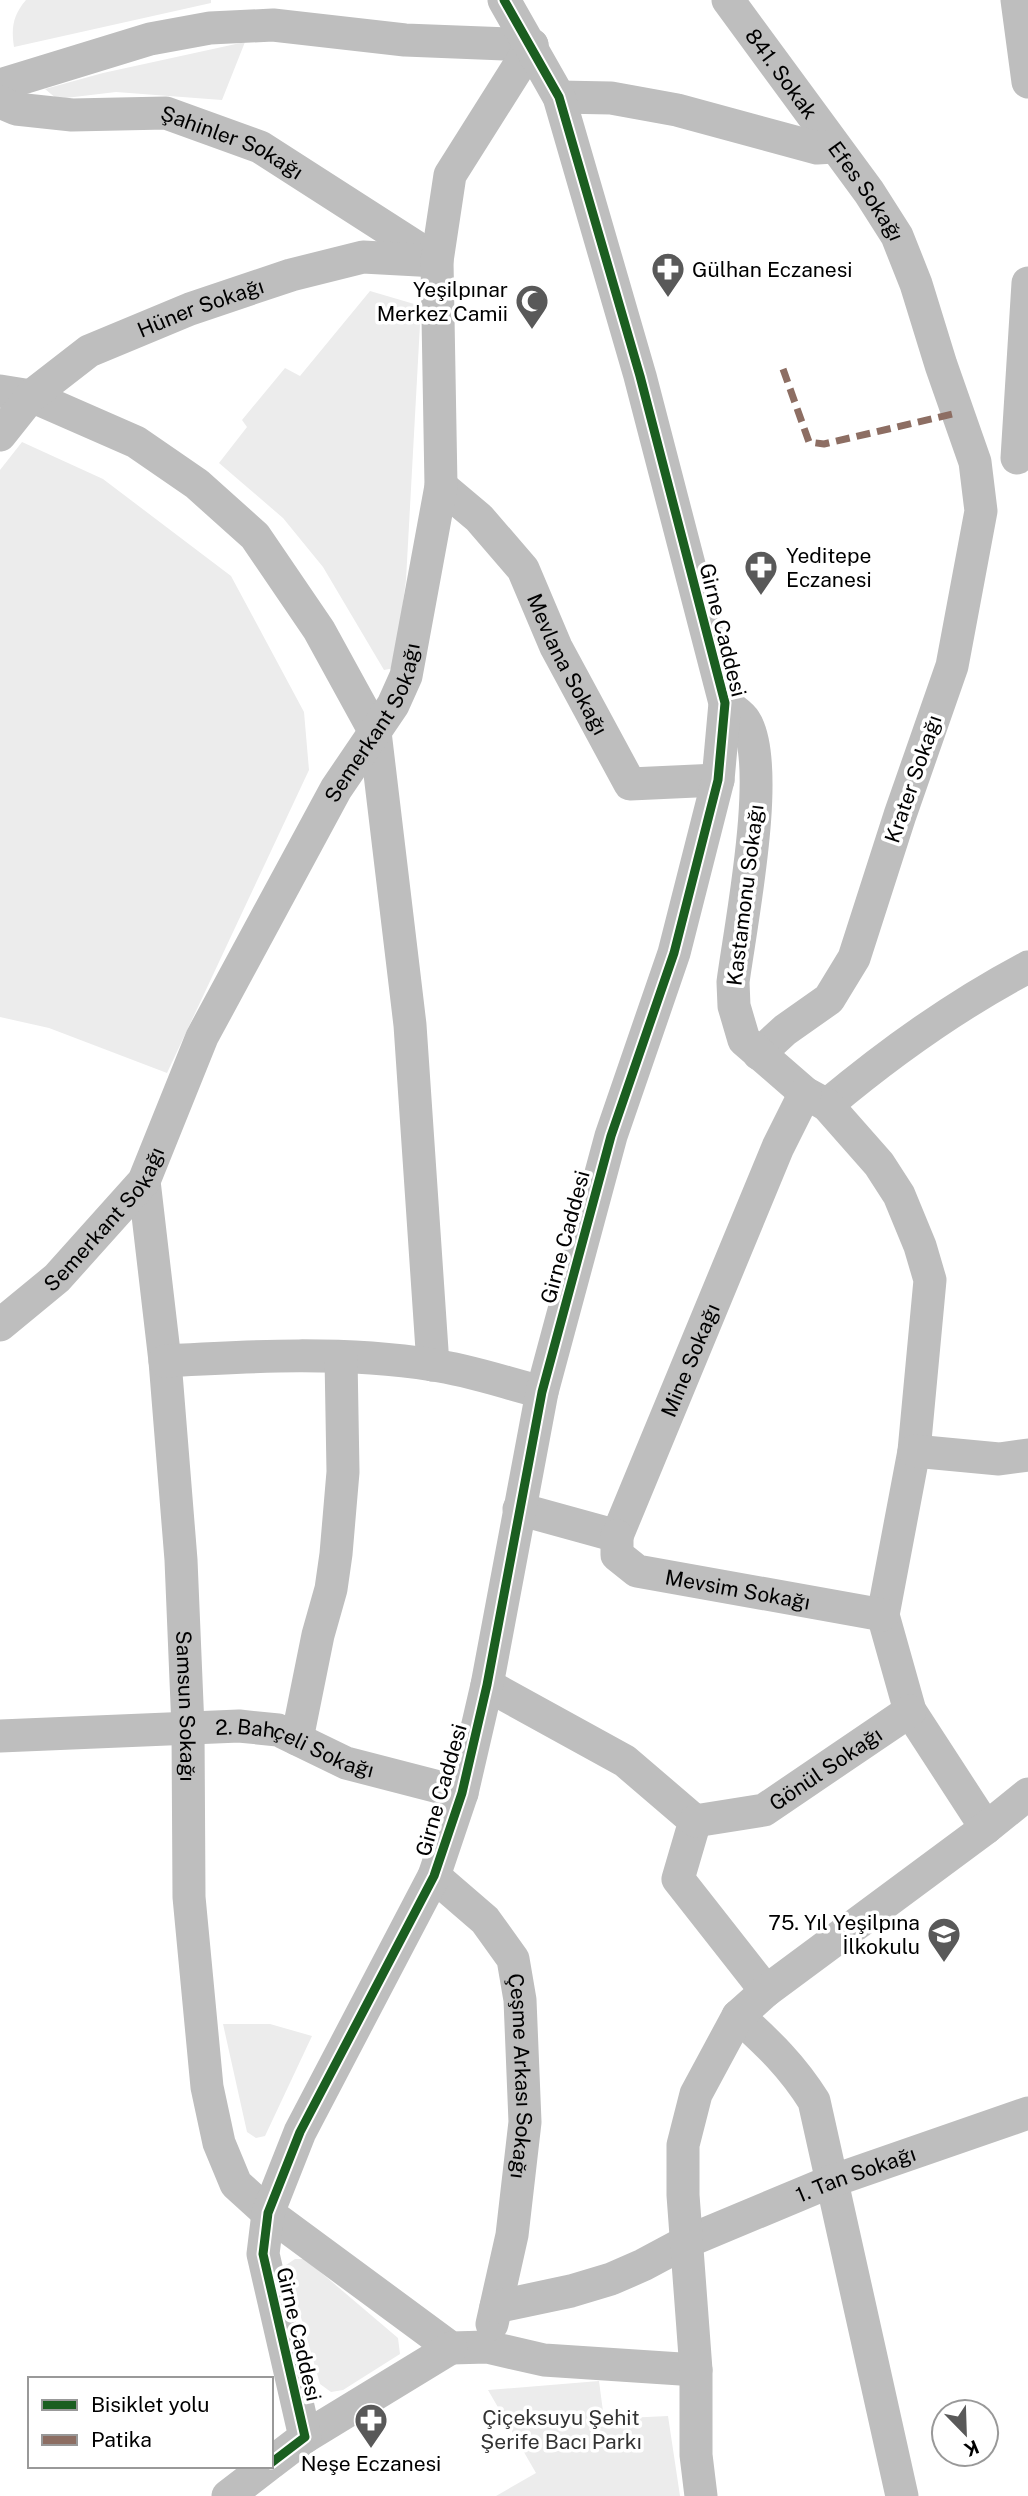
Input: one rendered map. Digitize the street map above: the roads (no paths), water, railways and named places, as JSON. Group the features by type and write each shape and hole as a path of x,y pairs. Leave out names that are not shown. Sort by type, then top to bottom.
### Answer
{"street":[{"name":"Girne Caddesi","path":"304,2437 263,2254 268,2213 300,2132 434,1876 462,1793 487,1685 542,1392 611,1136 674,953 718,780 725,704 640,376 559,97 532,45 504,0"},
{"name":"841. Sokak","path":"728,0 834,147"},
{"path":"1022,11 1028,82"},
{"path":"0,85 150,39 210,27 273,25 405,40 532,45"},
{"name":"Semerkant Sokağı","path":"0,1325 57,1278 144,1181 202,1037 337,789 393,705 406,676 441,485 437,261 450,175 532,45"},
{"name":"Efes Sokağı","path":"559,97 611,98 664,108 817,148 834,147 869,192 897,236 916,284 975,462"},
{"name":"Şahinler Sokağı","path":"0,102 16,109 72,116 166,113 260,147 437,261"},
{"name":"Hüner Sokağı","path":"0,435 16,394 89,351 190,310 291,275 363,257 437,261"},
{"path":"975,462 1022,457 1028,283"},
{"path":"16,394 136,442 197,484 256,536 319,631 375,732 410,1025 433,1365"},
{"name":"Krater Sokağı","path":"760,1054 785,1030 829,999 854,958 952,666 982,512 975,462"},
{"name":"Mevlana Sokağı","path":"441,485 479,518 523,569 556,647 630,784 718,780"},
{"name":"Kastamonu Sokağı","path":"725,704 745,719 754,742 757,805 733,982 734,1006 744,1040 816,1099 879,1164 899,1195 920,1246 930,1280 914,1451 883,1615"},
{"path":"816,1099 869,1070 985,989 1028,967"},
{"name":"Mine Sokağı","path":"617,1536 778,1147 816,1099"},
{"name":"Samsun Sokağı","path":"144,1181 165,1361 181,1560 188,1728 189,1897 206,2087 219,2143 236,2185 268,2213 451,2348"},
{"path":"165,1361 283,1354 341,1357 433,1365 542,1392"},
{"path":"297,1739 337,1554 343,1472 341,1357"},
{"path":"914,1451 999,1459 1028,1455"},
{"path":"519,1509 617,1536"},
{"name":"Mevsim Sokağı","path":"617,1536 617,1555 637,1571 883,1615"},
{"path":"883,1615 910,1711 986,1828"},
{"path":"487,1685 625,1760 695,1821 678,1879 766,1991"},
{"name":"Gönül Sokağı","path":"695,1821 764,1810 910,1711"},
{"name":"2. Bahçeli Sokağı","path":"0,1736 239,1726 278,1730 346,1763 462,1793"},
{"path":"701,2496 696,2455 696,2370 683,2195 684,2145 696,2094 738,2016 766,1991 1028,1794"},
{"name":"Çeşme Arkası Sokağı","path":"434,1876 485,1920 513,1959 520,2000 526,2122 512,2235 487,2347"},
{"path":"738,2016 775,2049 814,2101 902,2496"},
{"name":"1. Tan Sokağı","path":"496,2307 571,2291 611,2279 686,2242 832,2181 1026,2123"},
{"path":"273,2461 304,2437 451,2348 487,2347 544,2360 696,2370"},
{"path":"228,2496 264,2468"}],"place":[{"name":"Gülhan Eczanesi","path":"668,299"},
{"name":"Yeşilpınar Merkez Camii","path":"532,331"},
{"name":"Yeditepe Eczanesi","path":"761,597"},
{"name":"75. Yıl Yeşilpına İlkokulu","path":"944,1964"},
{"name":"Neşe Eczanesi","path":"371,2450"}],"park label":[{"name":"Çiçeksuyu Şehit Şerife Bacı Parkı","path":"561,2429"}]}
